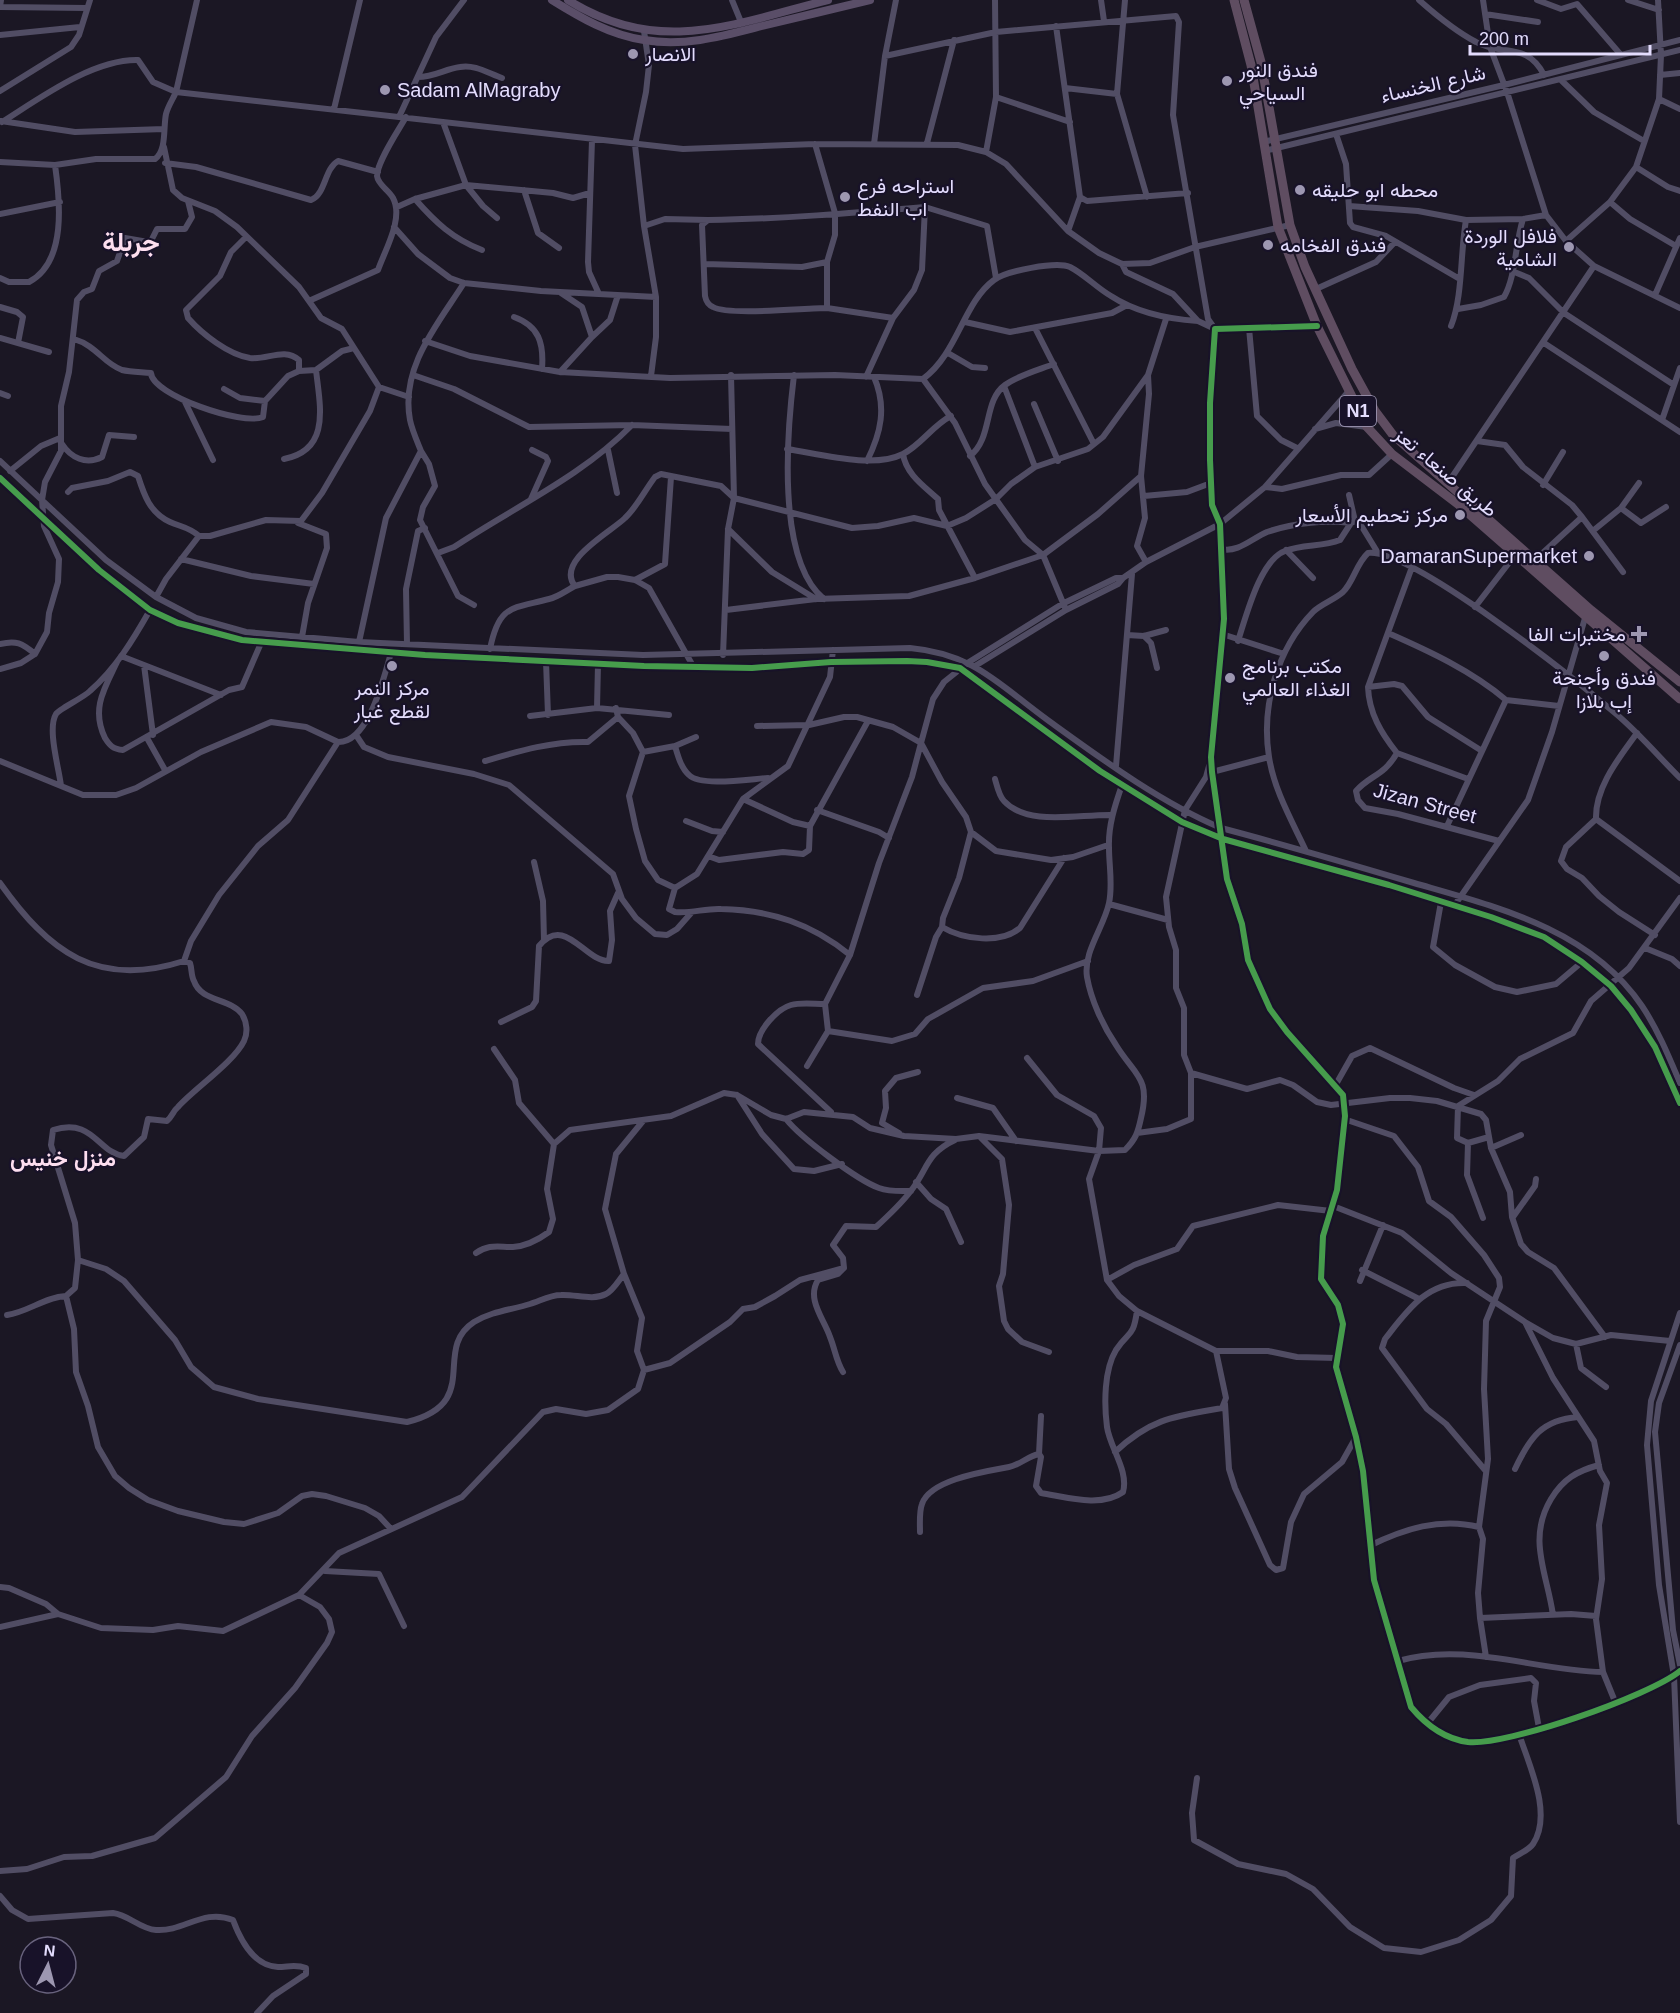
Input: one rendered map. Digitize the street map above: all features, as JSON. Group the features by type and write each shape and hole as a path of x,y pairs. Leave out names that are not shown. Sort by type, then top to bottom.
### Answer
{"highway":[{"name":"طريق صنعاء تعز","path":"1234,0 1251,65 1278,227 1317,326 1367,427 1392,454 1459,505 1585,618 1679,690"},
{"name":"طريق صنعاء تعز","path":"1244,0 1261,62 1290,225 1352,369 1375,411 1393,435 1679,690"},
{"path":"1340,376 1352,369"}],"main road":[{"path":"552,0 596,25 678,43 713,39 870,0"},
{"path":"568,0 605,20 644,36 694,33 828,0"}],"street":[{"path":"1,0 0,7 87,8"},
{"path":"0,91 71,47 79,35 90,0"},
{"path":"197,0 176,92 166,112 163,143 165,163 173,190 188,201 214,211 246,237 311,300 321,318 342,329 379,387 409,396"},
{"path":"334,109 360,0"},
{"path":"311,300 378,270 393,227 397,207 388,190 378,182 378,171 436,36 464,0"},
{"path":"732,0 741,22"},
{"path":"874,144 885,56 896,0"},
{"path":"986,152 996,97 995,0"},
{"path":"1101,0 1104,21"},
{"path":"1125,0 1117,94 1148,197"},
{"path":"1419,0 1463,34 1490,48 1513,50 1526,55 1539,64 1544,75"},
{"path":"1483,0 1490,48 1507,92 1546,215 1566,241 1594,266 1680,308"},
{"path":"1537,0 1561,9 1576,4 1621,55"},
{"path":"1628,0 1659,10"},
{"path":"1566,241 1610,202 1636,167 1659,99 1661,45 1658,0"},
{"path":"1485,14 1538,22"},
{"path":"885,56 996,32 1176,16 1179,22 1172,104 1208,319 1215,329 1210,403 1211,483 1212,505 1220,524 1222,634 1211,757 1212,772 1227,879 1242,924 1248,960 1276,1017 1343,1095 1345,1103 1337,1190 1323,1236 1321,1279 1338,1305 1343,1324 1336,1367 1363,1470 1374,1580 1411,1707 1427,1724 1451,1738 1470,1742 1519,1734 1616,1704 1680,1671"},
{"path":"1056,26 1080,196 1068,231"},
{"path":"0,34 80,27"},
{"path":"644,36 649,65 635,145 644,226 656,297 656,337 651,376"},
{"name":"شارع الخنساء","path":"1263,146 1680,39"},
{"path":"927,143 954,40"},
{"name":"شارع الخنساء","path":"1275,143 1336,134 1680,50"},
{"path":"1,122 55,90 113,62 138,60 153,82 176,92 635,145 683,149 815,144 958,145 986,152 1022,180 1068,231 1099,253 1122,264 1150,263 1195,247 1290,225"},
{"path":"418,77 431,77 462,66 475,67 502,78"},
{"path":"1660,75 1680,74"},
{"path":"1561,80 1594,112 1644,141"},
{"path":"1065,88 1117,94"},
{"path":"996,97 1070,122"},
{"path":"1659,99 1680,109"},
{"path":"1,122 75,132 130,133 164,129"},
{"path":"443,122 466,185 483,206 497,218"},
{"path":"1336,134 1346,164 1348,216 1353,226 1395,242 1458,278"},
{"path":"592,140 589,272 599,294"},
{"path":"0,162 55,165 96,159 155,159 159,156 163,143"},
{"path":"815,144 835,213 835,236 826,262 827,308"},
{"path":"165,163 196,167 311,200 318,195 332,164 338,161 378,171"},
{"path":"0,278 9,282 29,282 44,269 58,234 60,202 55,165"},
{"path":"1636,167 1668,187 1680,191"},
{"path":"397,207 415,199 466,185 524,190 573,198 590,193"},
{"path":"524,190 538,233 559,248"},
{"path":"1080,196 1088,201 1188,193"},
{"path":"415,199 435,222 457,240 482,250"},
{"path":"0,669 21,663 35,654 47,632 49,613 58,582 59,559 42,516 42,500 45,482 56,463 60,441 61,406 74,339 77,300 84,292 92,289 99,271 117,261 125,238 148,242 152,241 157,229 184,229 192,217 188,201"},
{"path":"0,214 60,202"},
{"path":"1610,202 1629,219 1676,246"},
{"path":"1349,206 1419,211 1466,220 1522,219 1546,215"},
{"path":"644,226 665,219 795,219 835,213 882,212 925,207 987,226 996,278"},
{"path":"866,377 893,318 914,290 922,270 925,207"},
{"path":"1458,309 1481,305 1504,297 1512,271 1515,245 1522,219"},
{"path":"708,220 702,225 705,296 706,302 716,309 735,311 827,308 893,318"},
{"path":"1451,326 1458,309 1458,278 1466,220"},
{"path":"393,227 418,254 450,278 464,283 656,297"},
{"path":"246,237 231,252 220,276 186,310 189,318 236,354 252,358 284,353 299,360 299,371"},
{"path":"1655,295 1680,238"},
{"path":"1316,289 1376,262 1395,242"},
{"path":"705,264 802,267 826,262"},
{"path":"1122,264 1126,272 1173,294 1198,321"},
{"path":"424,341 470,356 560,372 651,376 794,375 923,379 939,367 985,289 996,278 1046,266 1069,267 1127,305 1166,319 1198,321 1215,329 1317,326"},
{"path":"1449,483 1594,266"},
{"path":"1512,271 1529,278 1564,313 1674,385"},
{"path":"464,283 424,341 409,396 410,420 435,481 435,490 421,514 424,528 458,596 474,605"},
{"path":"558,291 582,307 592,338"},
{"path":"560,372 610,320 618,295"},
{"path":"965,322 1010,332 1112,313 1127,305"},
{"path":"0,307 17,312 23,317 18,343"},
{"path":"514,317 528,322 535,331 542,349 542,369"},
{"path":"1146,562 1137,546 1145,518 1142,476 1149,394 1148,375 1166,319"},
{"path":"1035,328 1094,444"},
{"path":"1249,328 1257,416 1281,440 1297,448"},
{"path":"0,338 49,352"},
{"path":"74,339 91,345 105,359 122,370 152,373 154,381 185,401 227,415 257,420 263,417 265,401 288,376 299,371 316,370 342,351 354,348"},
{"path":"1544,343 1680,432"},
{"path":"948,353 972,367 985,368"},
{"path":"970,456 982,444 995,398 1004,386 1053,364"},
{"path":"1662,420 1680,368"},
{"path":"284,459 306,452 315,439 321,411 316,370"},
{"path":"413,375 454,389 529,427 632,425 732,429"},
{"path":"723,655 728,529 734,498 731,375"},
{"path":"794,375 787,449 792,527 807,580 812,589 825,599"},
{"path":"575,586 571,575 573,565 581,553 626,517 655,477 671,477 721,486 734,498 852,528 878,526 914,518 947,526 966,518 996,500 1011,484 1035,467 1058,461 1094,444 1114,425 1130,397 1148,375"},
{"path":"867,461 877,440 882,418 882,402 874,378"},
{"path":"923,379 951,416 970,456 996,500 1025,540 1043,555 1064,607"},
{"path":"1004,386 1035,467"},
{"path":"298,523 322,493 370,411 379,387"},
{"path":"224,389 240,398 265,401"},
{"path":"807,1066 828,1031 825,1004 850,955 912,777 933,699 944,682 960,669 972,664 1064,607 1116,578 1132,574 1146,562 1220,524 1265,487 1348,392"},
{"path":"0,393 8,396"},
{"path":"185,401 213,460"},
{"path":"1034,404 1058,461"},
{"path":"787,449 867,461 903,454 940,421 951,416"},
{"path":"1315,429 1336,423 1367,427"},
{"path":"438,552 454,547 608,450 632,425"},
{"path":"60,441 69,454 79,459 95,461 102,457 109,435 134,438"},
{"path":"10,471 41,446 60,441"},
{"path":"1477,441 1505,446 1544,485 1572,505 1594,530 1623,572"},
{"path":"531,499 548,461 546,457 532,450"},
{"path":"608,450 617,493"},
{"path":"359,642 386,518 421,451"},
{"path":"1544,485 1563,452"},
{"path":"903,454 905,465 910,472 938,499 939,510 975,578"},
{"path":"1265,487 1282,489 1341,475 1369,475 1392,454"},
{"path":"0,461 105,560 156,597 196,618 246,632 359,642 490,649 688,655 910,648 939,651 972,664 1116,766 1185,810 1221,828 1462,896 1526,917 1575,942 1640,1003 1656,1028 1680,1083"},
{"path":"68,492 72,488 108,482 130,472 138,477 147,502 161,518 189,527 199,536 210,536 266,520 298,523 326,534 327,548 308,603 302,637"},
{"path":"726,610 816,599 909,596 975,578 1043,555 1098,514 1142,476"},
{"path":"635,580 665,564 671,477"},
{"path":"0,478 99,570 150,610 209,633 261,643 391,653 598,664 752,668 831,662 927,662 960,669 1122,785 1182,822 1223,839 1442,902 1544,937 1582,962 1611,986 1631,1010 1655,1047 1680,1103"},
{"path":"1144,496 1187,492 1211,483"},
{"path":"1594,530 1622,508 1639,483"},
{"path":"1238,641 1251,599 1267,567 1274,558 1286,550 1340,540 1353,522 1349,495"},
{"path":"1622,508 1641,523 1666,507"},
{"path":"1535,560 1582,517"},
{"path":"1221,549 1236,550 1268,532 1305,524 1359,522 1378,553"},
{"path":"407,644 406,589 418,531 424,528"},
{"path":"728,529 772,572 816,599"},
{"path":"156,597 199,536"},
{"path":"1286,550 1313,578"},
{"path":"1306,851 1278,788 1269,757 1269,699 1284,654 1314,611 1344,591 1362,558 1368,553 1378,553 1412,567 1475,607 1567,675 1637,734 1680,778"},
{"path":"1475,607 1515,555"},
{"path":"181,559 251,576 314,584"},
{"path":"1412,567 1368,687 1394,684 1402,686 1428,717 1482,751"},
{"path":"1116,766 1132,574"},
{"path":"490,649 493,635 509,609 518,604 551,599 575,586 607,577 635,580 649,588 693,666"},
{"path":"61,786 52,730 56,714 85,696 119,659 135,639 150,610"},
{"path":"1454,906 1528,800 1585,618"},
{"path":"1126,635 1144,636 1166,630"},
{"path":"1388,633 1434,654 1492,687 1506,700 1559,706"},
{"path":"1222,634 1284,654"},
{"path":"1144,636 1151,643 1157,668"},
{"path":"0,644 12,641 22,643 35,654"},
{"path":"119,659 98,702 97,713 102,731 115,750 123,750 150,737 220,694 245,684 261,643"},
{"path":"425,655 426,645"},
{"path":"833,651 830,677 788,766 743,799 697,874 675,888 669,909 684,913 719,909 760,912 800,922 825,935 850,955"},
{"path":"0,761 83,795 116,795 136,788 165,770 271,722 306,727 338,742 345,742 356,735 368,719 391,653"},
{"path":"119,659 144,665 220,694"},
{"path":"546,661 548,714"},
{"path":"597,708 598,664"},
{"path":"144,665 150,737 165,770"},
{"name":"Jizan Street","path":"1368,687 1369,699 1379,731 1397,753 1389,768 1360,786 1356,791 1358,800 1365,808 1447,826 1499,841"},
{"path":"1447,826 1506,700"},
{"path":"530,716 597,708 616,708 669,715"},
{"path":"616,708 618,717 633,733 643,752 629,796 645,861 658,880 675,888"},
{"path":"485,761 533,747 568,741 588,742 618,717"},
{"path":"757,726 809,725 844,717 893,727 921,743 942,782 966,817 971,832 959,878 917,995"},
{"path":"708,856 719,860 783,852 803,854 809,850 810,826 817,810 868,721"},
{"path":"1637,734 1600,790 1595,806 1596,819 1680,881"},
{"path":"356,735 364,747 388,757 474,774 509,785 613,874 618,893 636,918 655,934 667,935 677,929 692,912"},
{"path":"643,752 675,746 696,737"},
{"path":"184,961 191,941 219,895 258,846 288,820 338,742"},
{"path":"675,746 680,763 690,777 702,782 769,778"},
{"path":"1397,753 1468,779"},
{"path":"1137,1133 1167,1129 1191,1119 1191,1073 1184,1055 1184,1008 1176,988 1176,950 1168,920 1166,897 1185,810 1206,777 1211,757"},
{"path":"1212,772 1269,757"},
{"path":"995,779 1003,800 1025,815 1054,818 1079,814 1112,815"},
{"path":"786,1119 804,1112 853,1117 870,1128 904,1136 956,1139 979,1136 1099,1151 1125,1149 1136,1139 1146,1096 1139,1075 1115,1045 1097,1008 1087,976 1088,961 1108,904 1111,887 1108,845 1112,815 1122,785"},
{"path":"743,799 793,822 810,826"},
{"path":"817,810 879,832 889,838"},
{"path":"1596,819 1566,846 1562,861 1568,869 1582,878 1612,906 1655,935"},
{"path":"686,821 712,831 723,832"},
{"path":"971,832 996,851 1051,860 1108,845"},
{"path":"942,927 952,933 977,937 1011,936 1020,928 1064,858"},
{"path":"501,1022 532,1007 536,1001 539,946 543,940 543,901 534,862"},
{"path":"0,884 45,937 63,952 83,961 124,972 142,972 184,961 190,963 193,981 206,996 220,999 241,1013 247,1029 244,1041 235,1053 177,1107 171,1118 167,1121 148,1119 144,1137 124,1156 116,1154 93,1135 78,1128 64,1126 53,1130 51,1144 75,1223 78,1260 75,1288 66,1296 56,1296 29,1309 7,1315"},
{"path":"543,940 561,936 572,937 595,959 609,961 612,940 610,911 618,893"},
{"path":"1458,1106 1498,1081 1520,1059 1573,1033 1591,1001 1618,980 1646,948 1680,898"},
{"path":"1442,902 1433,947 1455,965 1495,987 1517,992 1556,984 1582,962"},
{"path":"1108,904 1168,920"},
{"path":"1646,948 1680,964"},
{"path":"828,1031 892,1041 915,1034 928,1019 983,988 1033,981 1088,961"},
{"path":"825,1004 793,1005 782,1009 764,1028 758,1037 758,1044 826,1110 843,1116"},
{"path":"1335,1086 1352,1056 1370,1048 1444,1084 1474,1095"},
{"path":"494,1049 515,1080 519,1103 554,1144"},
{"path":"1027,1058 1057,1095 1094,1116 1101,1128 1099,1151 1089,1179 1107,1280 1119,1296 1137,1311 1216,1351 1268,1351 1297,1357 1337,1358"},
{"path":"904,1136 882,1123 886,1108 885,1091 896,1078 918,1072"},
{"path":"1191,1073 1247,1089 1280,1080 1293,1085 1317,1102 1331,1105 1390,1098 1437,1101 1481,1114 1486,1120 1491,1148 1510,1192 1512,1217 1521,1244 1528,1252 1554,1268 1605,1337"},
{"path":"476,1254 486,1246 513,1247 532,1243 549,1232 553,1219 546,1189 554,1144 570,1130 671,1116 724,1093 737,1095 771,1115 786,1119 804,1140 842,1164 854,1175 891,1192 911,1191"},
{"path":"737,1095 762,1134 794,1169 814,1171 842,1164"},
{"path":"957,1098 977,1101 993,1108 1016,1141"},
{"path":"1458,1106 1457,1138 1468,1143 1489,1137"},
{"path":"1344,1119 1394,1136 1418,1167 1429,1201 1452,1217 1484,1255 1499,1278 1500,1287 1486,1321 1484,1389 1488,1459 1479,1527 1483,1539 1478,1593 1486,1657"},
{"path":"0,1587 9,1588 46,1604 58,1614 101,1628 153,1630 178,1626 223,1630 300,1595 325,1571 339,1553 462,1497 543,1412 556,1409 586,1413 608,1410 638,1389 644,1370 637,1351 642,1318 624,1274 605,1209 616,1154 644,1121"},
{"path":"1491,1148 1521,1135"},
{"path":"979,1136 1002,1159 1010,1205 1004,1274 999,1286 1004,1321 1008,1329 1022,1342 1049,1352"},
{"path":"844,1268 843,1258 833,1245 846,1227 876,1227 911,1191 930,1156 941,1146 956,1139"},
{"path":"1468,1143 1467,1175 1483,1218"},
{"path":"1512,1217 1535,1186 1536,1179"},
{"path":"916,1182 931,1199 946,1209 961,1242"},
{"path":"1107,1280 1134,1265 1177,1249 1193,1226 1278,1205 1332,1208 1402,1233 1467,1283 1553,1338 1576,1344 1623,1335 1670,1341"},
{"path":"1360,1281 1362,1270 1383,1225"},
{"path":"78,1260 106,1269 124,1281 175,1340 191,1367 214,1387 258,1399 406,1422 424,1418 446,1401 453,1387 460,1334 473,1323 495,1312 554,1295 593,1298 608,1294 624,1274"},
{"path":"644,1370 670,1363 730,1322 743,1309 755,1307 800,1280 844,1268"},
{"path":"843,1372 825,1323 818,1313 814,1293 818,1280 838,1274 844,1268"},
{"path":"1362,1270 1419,1299"},
{"path":"1467,1283 1452,1282 1440,1286 1419,1299 1384,1339 1382,1348 1427,1409 1446,1424 1485,1470"},
{"path":"66,1296 74,1329 76,1372 88,1406 98,1447 116,1476 129,1488 148,1500 178,1511 224,1522 244,1524 278,1513 302,1496 312,1494 326,1496 364,1508 379,1516 391,1529"},
{"path":"1041,1416 1038,1490 1073,1498 1103,1500 1116,1498 1123,1492 1125,1484 1107,1429 1106,1396 1110,1368 1116,1350 1133,1332 1137,1311"},
{"path":"1680,1312 1651,1401 1647,1444 1659,1585 1678,1703 1680,1822"},
{"path":"1525,1322 1547,1368 1594,1442 1599,1465 1607,1483 1607,1494 1599,1525 1602,1579 1596,1616 1603,1672 1616,1704"},
{"path":"1576,1344 1581,1368 1606,1386"},
{"path":"1680,1345 1659,1403 1655,1432 1673,1630 1680,1662"},
{"path":"1216,1351 1225,1404 1229,1469 1235,1488 1270,1565 1276,1570 1283,1568 1291,1522 1304,1494 1342,1462 1356,1437"},
{"path":"1115,1452 1134,1433 1151,1424 1222,1408 1225,1404"},
{"path":"1515,1468 1527,1445 1539,1432 1559,1419 1578,1417"},
{"path":"920,1532 921,1504 932,1492 953,1480 993,1468 1010,1467 1039,1454"},
{"path":"1553,1615 1538,1537 1539,1522 1558,1488 1570,1476 1599,1465"},
{"path":"1369,1546 1418,1526 1443,1522 1479,1527"},
{"path":"325,1571 379,1574 404,1626"},
{"path":"0,1871 27,1869 64,1857 92,1856 155,1838 225,1777 252,1736 296,1688 332,1632 329,1619 320,1607 300,1595"},
{"path":"0,1627 58,1614"},
{"path":"1480,1618 1596,1616"},
{"path":"1398,1661 1424,1655 1486,1657 1603,1672"},
{"path":"1427,1724 1449,1696 1480,1685 1531,1678 1536,1683 1534,1701 1539,1728"},
{"path":"1197,1778 1192,1813 1194,1840 1238,1864 1286,1874 1313,1889 1350,1927 1384,1948 1421,1952 1459,1940 1491,1920 1511,1896 1513,1858 1532,1845 1541,1824 1539,1805 1519,1734"},
{"path":"0,1896 12,1910 28,1919 113,1913 125,1915 145,1927 156,1930 197,1918 222,1916 233,1920 247,1949 268,1965 296,1964 306,1968 306,1974 273,1996 257,2013"}],"cycle path":[{"path":"1317,326 1215,329 1210,403 1210,460 1212,505 1220,524 1224,619 1211,757 1227,879 1242,924 1248,960 1270,1009 1287,1032 1343,1095 1345,1116 1337,1190 1323,1236 1321,1279 1338,1305 1343,1324 1336,1367 1363,1471 1374,1580 1411,1707 1436,1730 1452,1738 1468,1742 1487,1741 1544,1728 1610,1706 1680,1671"},
{"path":"0,478 99,570 150,610 178,623 242,640 425,655 644,666 752,668 831,662 907,661 960,668 1100,771 1182,822 1223,839 1389,885 1491,917 1544,937 1582,962 1611,986 1631,1010 1655,1047 1680,1103"}],"place":[{"name":"الانصار","path":"633,54"},
{"name":"فندق النور السياحي","path":"1227,81"},
{"name":"Sadam AlMagraby","path":"385,90"},
{"name":"محطه ابو حليقه","path":"1300,190"},
{"name":"استراحه فرع اب النفط","path":"845,197"},
{"name":"فندق الفخامه","path":"1268,245"},
{"name":"فلافل الوردة الشامية","path":"1569,247"},
{"name":"مركز تحطيم الأسعار","path":"1460,515"},
{"name":"DamaranSupermarket","path":"1589,556"},
{"name":"مختبرات الفا","path":"1639,634"},
{"name":"فندق وأجنحة إب بلازا","path":"1604,656"},
{"name":"مركز النمر لقطع غيار","path":"392,666"},
{"name":"مكتب برنامج الغذاء العالمي","path":"1230,678"}],"district":[{"name":"جربلة","path":"131,242"},
{"name":"منزل خنيس","path":"63,1158"}]}
